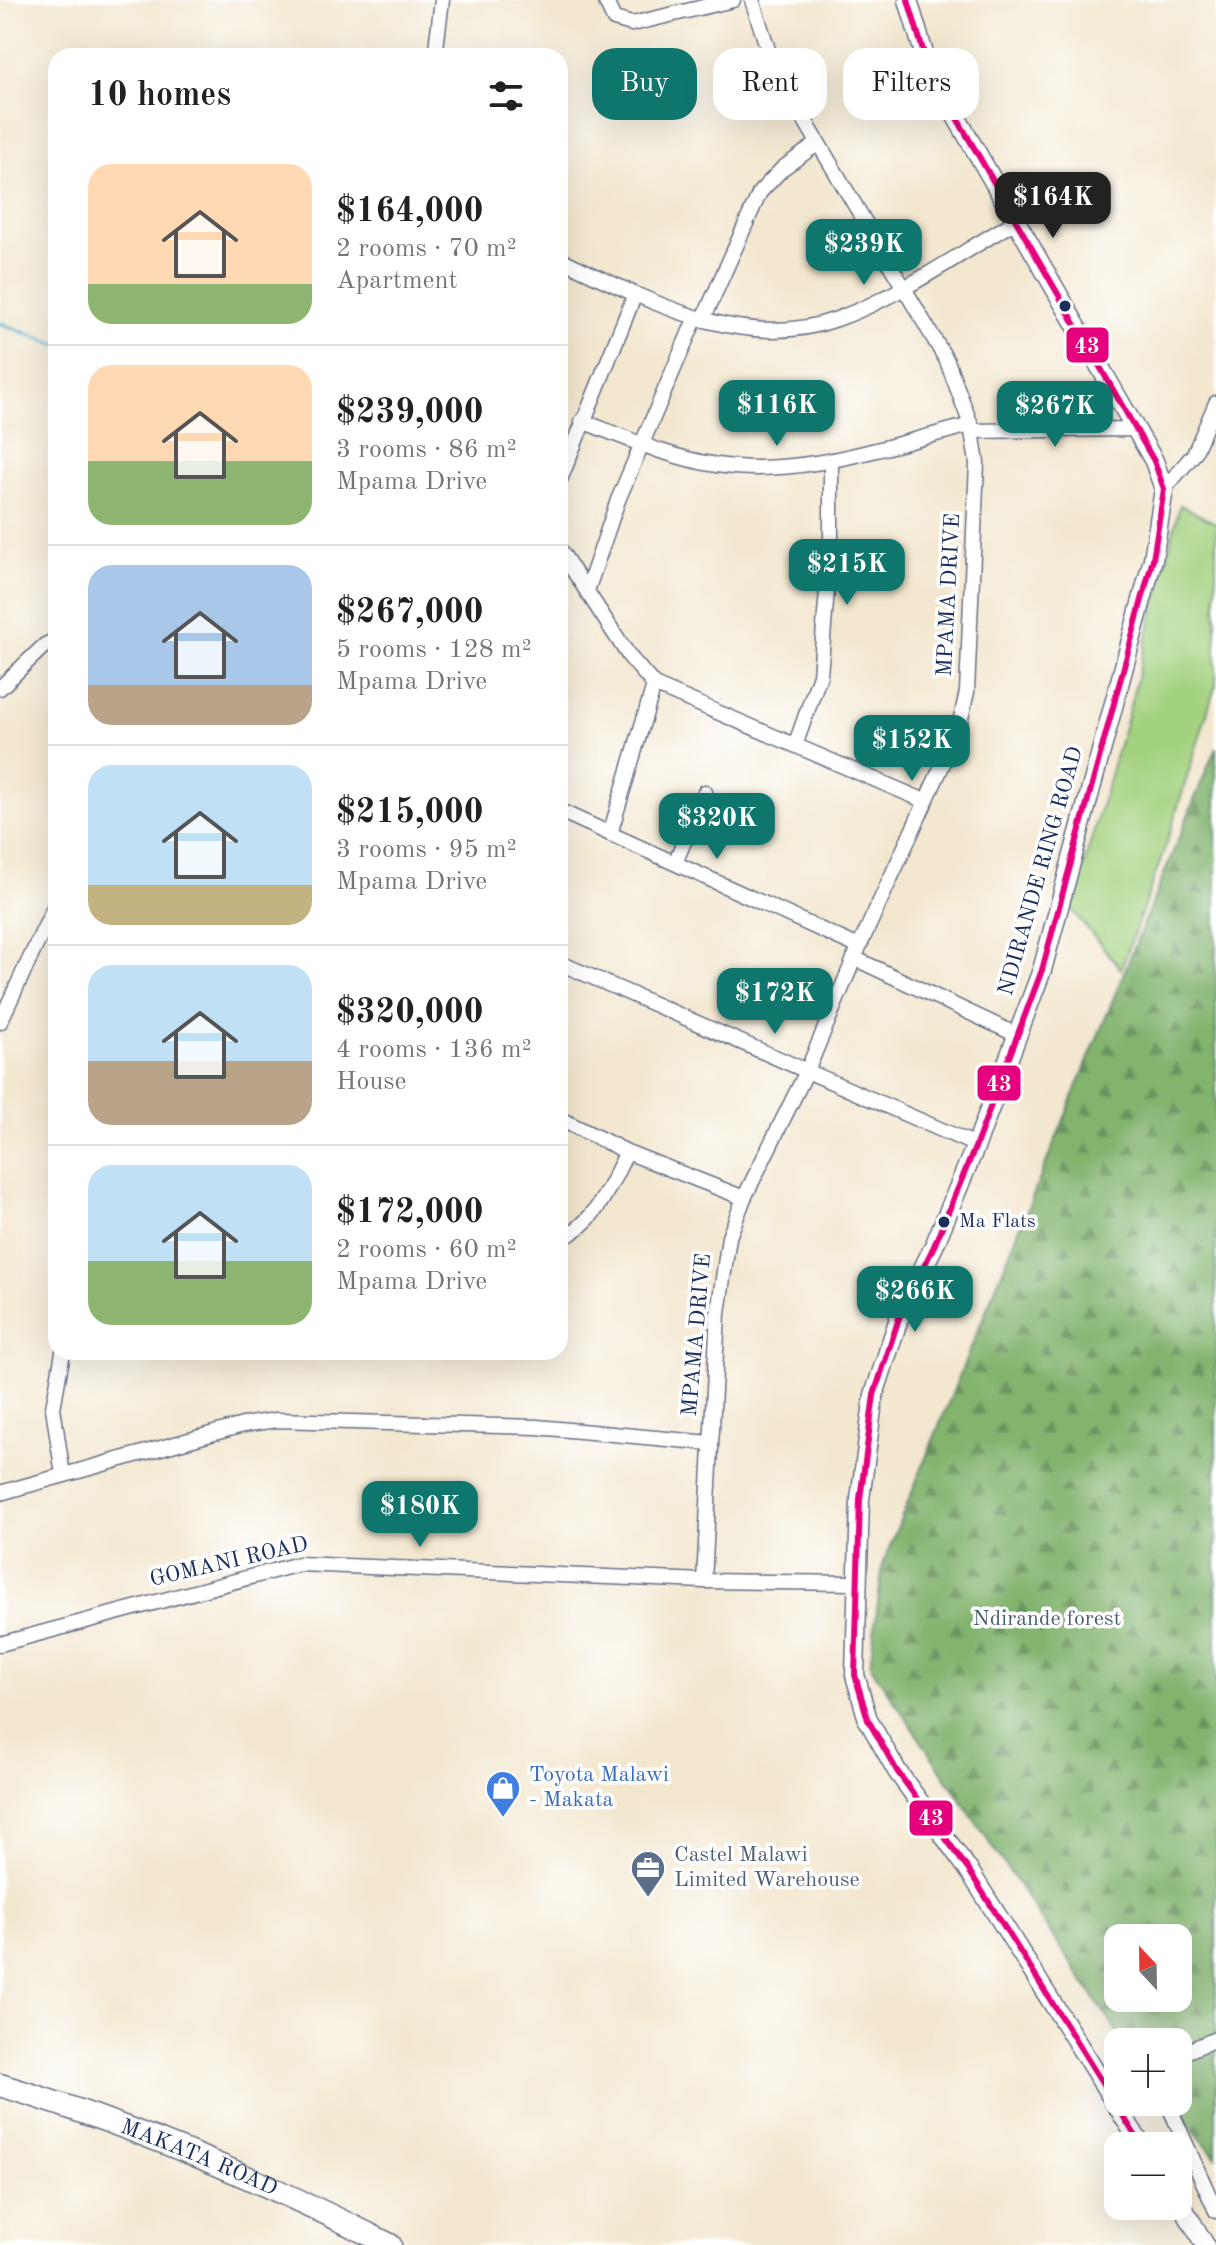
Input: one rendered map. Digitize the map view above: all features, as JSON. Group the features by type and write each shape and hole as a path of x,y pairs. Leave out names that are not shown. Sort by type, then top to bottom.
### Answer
{"main road":[{"name":"MAKATA ROAD","path":"0,2085 152,2137 298,2198 390,2245"}],"street":[{"path":"436,48 442,0"},
{"path":"605,0 614,19 632,24 733,0"},
{"name":"MPAMA DRIVE","path":"704,1581 722,1271 729,1237 744,1198 807,1071 856,952 958,731 967,692 977,463 972,428 947,361 774,68 752,0"},
{"path":"908,0 925,57 950,106 1137,429 1164,489 1194,454 1216,403"},
{"path":"587,591 642,444 760,192 775,174 817,144"},
{"path":"568,263 635,294 700,319 750,329 806,327 835,320 903,286 1018,220"},
{"path":"568,459 635,294"},
{"path":"582,421 642,444 720,466 772,467 831,460 972,428 1137,429"},
{"path":"796,743 820,675 824,648 831,541 831,460"},
{"name":"NDIRANDE RING ROAD","path":"1133,2132 970,1872 918,1803 868,1720 855,1675 856,1583 863,1467 874,1395 900,1315 934,1246 976,1145 1042,970 1153,559 1164,489"},
{"path":"568,562 629,656 654,685 796,743 925,801"},
{"path":"0,688 48,644"},
{"path":"610,834 654,685"},
{"path":"675,863 705,792"},
{"path":"568,815 675,863 1017,1035"},
{"path":"0,1022 6,993 48,917"},
{"path":"568,966 976,1145"},
{"path":"568,1123 627,1152 744,1198"},
{"path":"568,1235 583,1227 594,1215 627,1152"},
{"path":"62,1360 53,1408 63,1475"},
{"path":"0,1493 243,1425 276,1420 537,1427 710,1443"},
{"name":"GOMANI ROAD","path":"0,1644 299,1564 704,1581 856,1583"},
{"path":"1192,2049 1216,2039"},
{"path":"1173,2116 1216,2211"},
{"path":"1190,2220 1205,2245"}],"green space":[{"path":"1180,505 1216,523 1216,684 1166,845 1121,969 1071,909 1129,710"},
{"name":"Ndirande forest","path":"1216,747 1216,2157 1182,2116 1192,2116 1192,2028 1115,2028 870,1665 883,1563"}],"waterway":[{"path":"0,323 48,342"}],"transit line":[{"name":"43","path":"908,0 925,57 950,106 1154,461 1164,489 1153,559 1042,970 976,1145 934,1246 900,1315 874,1395 860,1499 855,1675 868,1720 897,1771 970,1872 1133,2132"}],"place":[{"name":"Ma Flats","path":"944,1222"},
{"name":"Toyota Malawi - Makata","path":"503,1819"},
{"name":"Castel Malawi Limited Warehouse","path":"648,1899"}]}
